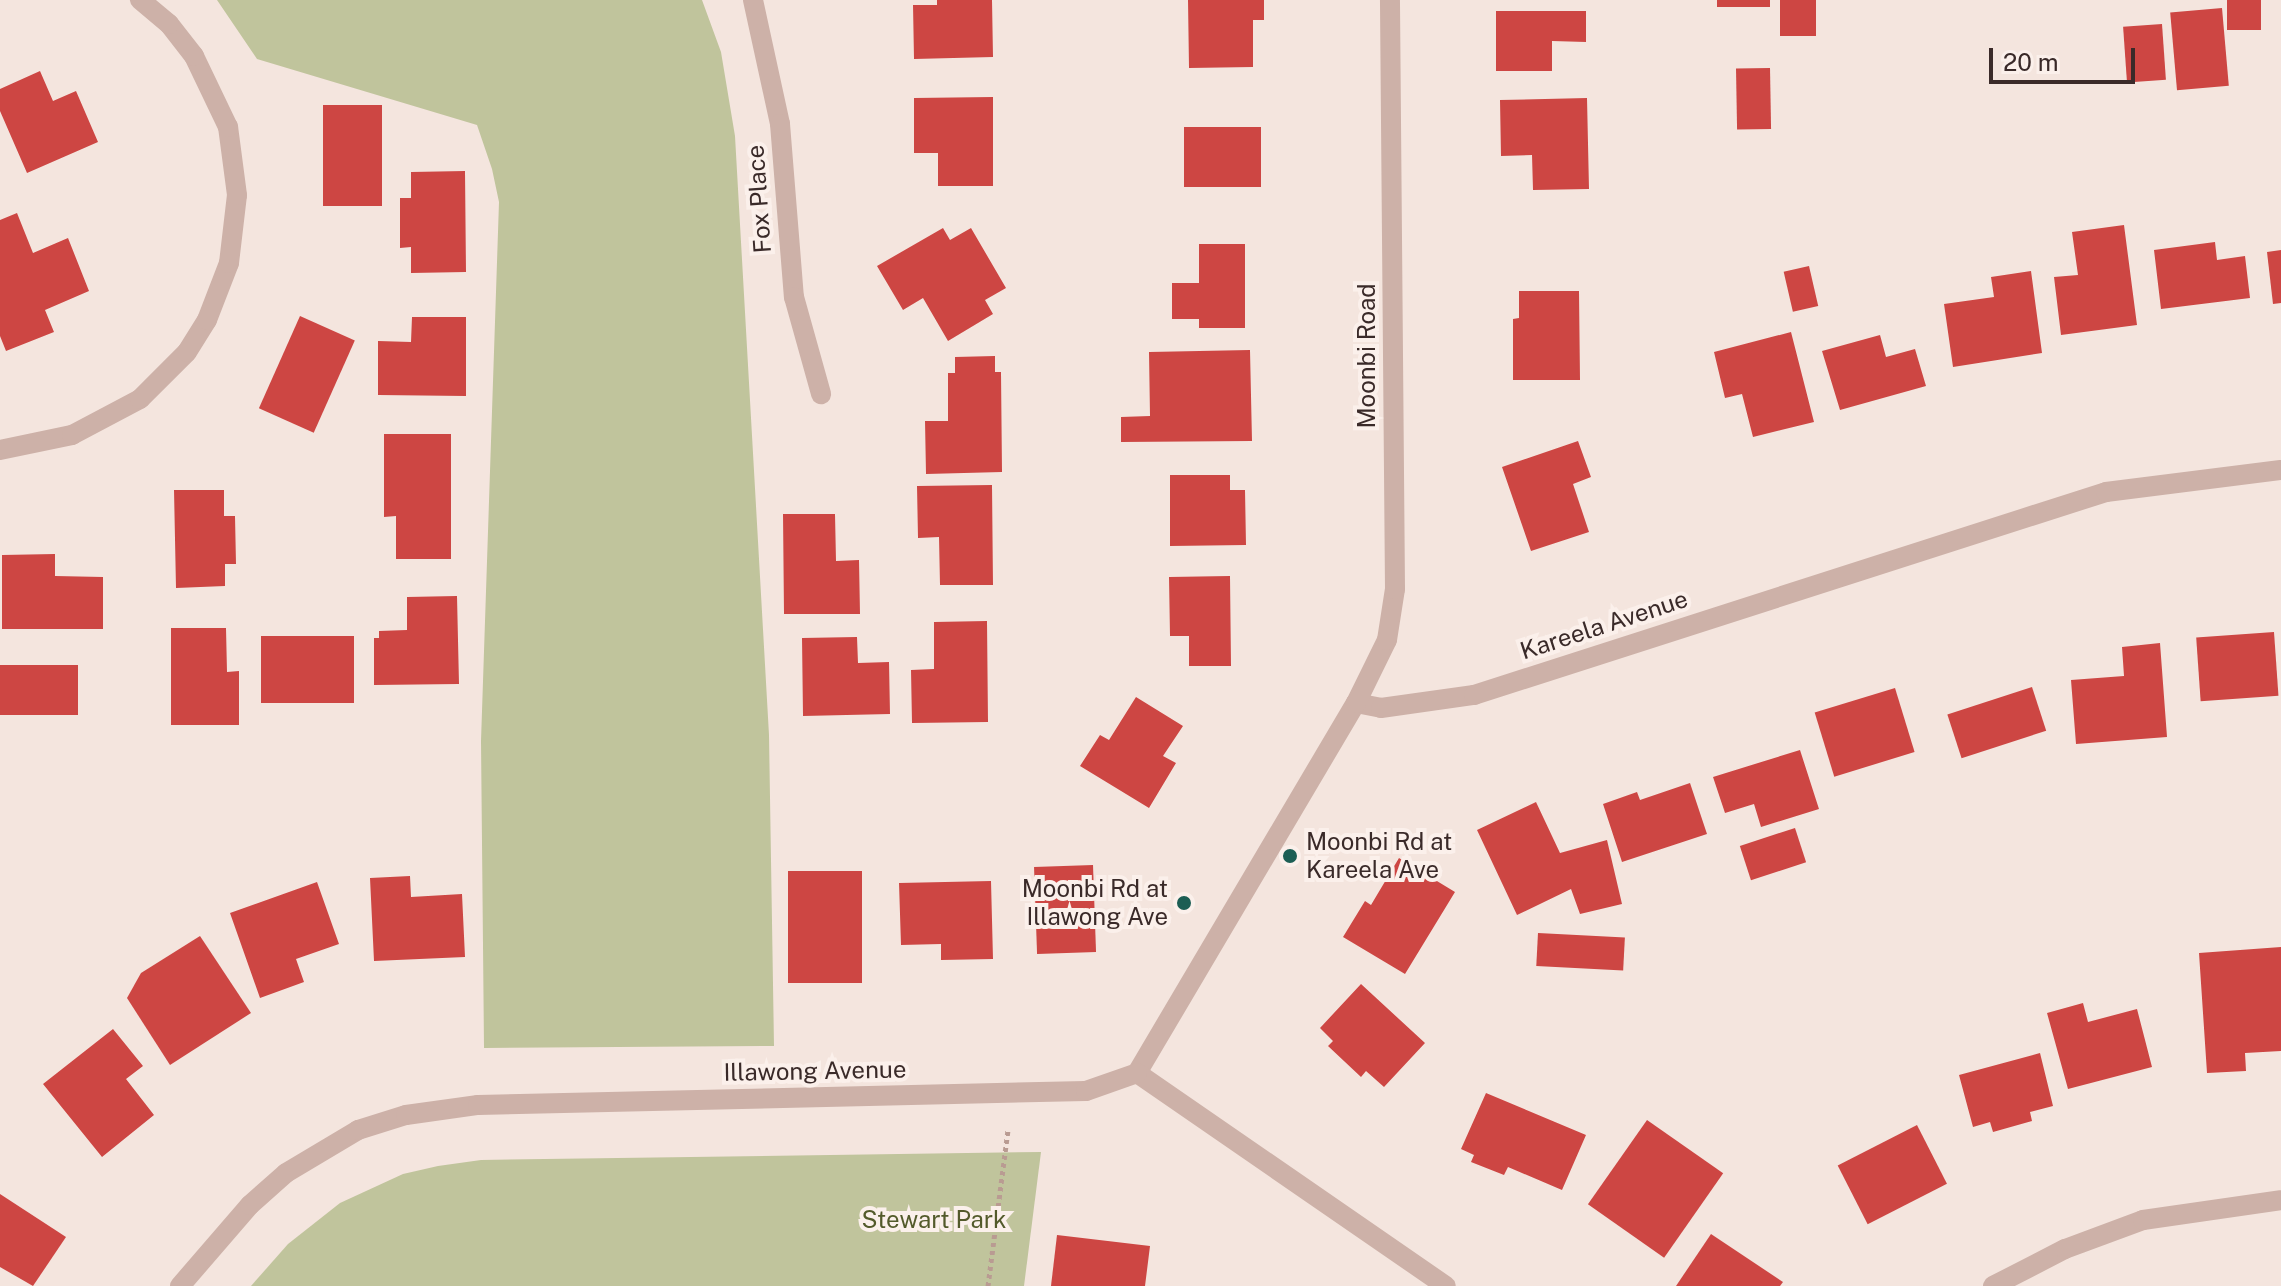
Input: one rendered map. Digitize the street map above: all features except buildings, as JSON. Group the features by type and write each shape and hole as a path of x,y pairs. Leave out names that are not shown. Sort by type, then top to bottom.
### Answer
{"street":[{"path":"0,450 72,435 140,399 187,352 207,320 229,263 237,195 228,127 194,56 169,24 140,0"},
{"name":"Fox Place","path":"753,0 780,124 794,297 821,394"},
{"name":"Moonbi Road","path":"1356,703 1387,640 1395,589 1390,0"},
{"name":"Kareela Avenue","path":"1356,703 1381,708 1466,697 2106,492 2281,470"},
{"path":"1356,703 1137,1073 1446,1286"},
{"name":"Illawong Avenue","path":"180,1286 286,1173 358,1130 406,1115 478,1105 1086,1091 1137,1073"},
{"path":"1993,1286 2065,1249 2143,1220 2281,1200"}],"path":[{"path":"988,1286 1013,1092"}],"green space":[{"path":"217,0 702,0 721,52 735,136 769,735 774,1046 484,1048 481,741 499,202 492,169 477,125 257,59"},
{"name":"Stewart Park","path":"1041,1152 1024,1286 251,1286 288,1244 340,1203 403,1174 438,1166 481,1160"}],"place":[{"name":"Moonbi Rd at Kareela Ave","path":"1290,856"},
{"name":"Moonbi Rd at Illawong Ave","path":"1184,903"}]}
